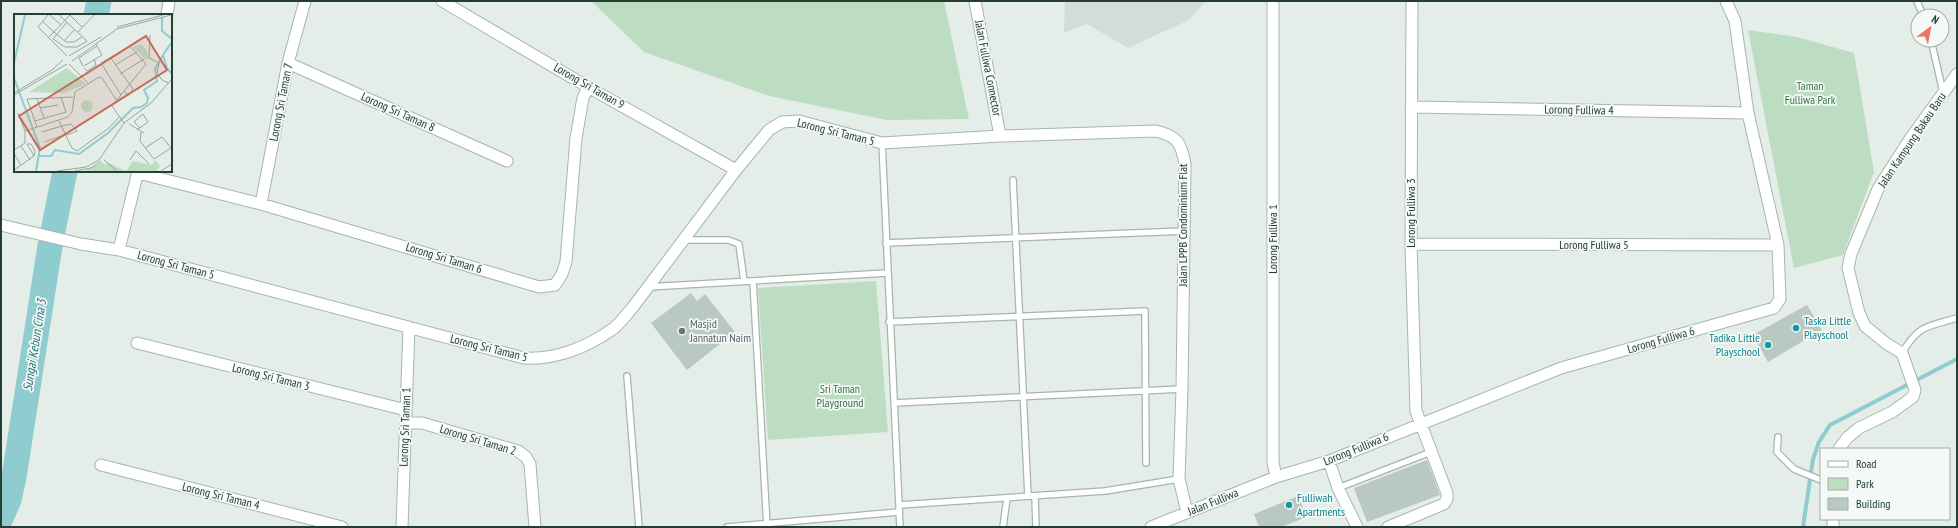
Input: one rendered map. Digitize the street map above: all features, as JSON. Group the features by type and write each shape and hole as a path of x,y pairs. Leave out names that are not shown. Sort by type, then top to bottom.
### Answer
{"street":[{"path":"167,14 169,1"},
{"name":"Lorong Sri Taman 7","path":"261,204 288,64 305,1"},
{"name":"Lorong Sri Taman 9","path":"442,1 588,87 736,170"},
{"name":"Jalan Fulliwa Connector","path":"975,1 1000,136"},
{"name":"Lorong Fulliwa 1","path":"1273,1 1273,462 1276,477"},
{"name":"Lorong Fulliwa 3","path":"1388,527 1444,504 1447,499 1447,493 1416,411 1411,244 1412,1"},
{"name":"Lorong Fulliwa 6","path":"1276,477 1329,461 1420,423 1561,368 1774,308 1780,300 1778,245 1748,113 1735,21 1726,1"},
{"name":"Lorong Sri Taman 8","path":"288,64 507,161"},
{"name":"Jalan Kampung Bakau Baru","path":"1902,353 1887,344 1865,326 1859,313 1848,268 1851,254 1878,189 1894,163 1957,74"},
{"name":"Lorong Sri Taman 6","path":"138,172 261,204 539,287 555,285 562,274 566,262 576,138 583,98 588,87"},
{"name":"Lorong Fulliwa 4","path":"1411,107 1748,113"},
{"name":"Lorong Sri Taman 5","path":"1,225 81,244 119,250 524,358 549,358 576,349 615,327 633,307 736,170 769,130 775,125 790,120 800,121 882,144"},
{"name":"Jalan LPPB Condominium Flat","path":"882,144 1000,136 1156,131 1171,135 1183,151 1185,164 1182,389 1179,479 1187,512"},
{"path":"119,250 138,172"},
{"name":"Lorong Fulliwa 5","path":"1411,244 1778,245"},
{"name":"Lorong Sri Taman 1","path":"402,527 409,328"},
{"name":"Lorong Sri Taman 3","path":"137,343 406,410"},
{"path":"1840,448 1847,438 1858,428 1892,412 1912,397 1915,390 1902,353"},
{"name":"Lorong Sri Taman 2","path":"406,423 422,423 518,451 526,456 530,464 535,527"},
{"path":"1329,461 1338,488 1356,527"},
{"name":"Lorong Sri Taman 4","path":"101,465 342,527"},
{"name":"Jalan Fulliwa","path":"1151,527 1276,477"}],"lane":[{"path":"1933,48 1944,92"},
{"path":"882,144 900,527"},
{"path":"1013,180 1028,496"},
{"path":"886,243 1184,231"},
{"path":"683,240 728,240 739,244 744,282"},
{"path":"647,287 887,274"},
{"path":"753,281 767,526"},
{"path":"890,322 1145,311 1146,463"},
{"path":"1902,353 1907,343 1920,330 1930,325 1957,318"},
{"path":"627,376 639,527"},
{"path":"894,403 1182,389"},
{"path":"1778,437 1777,452 1794,469 1818,479"},
{"path":"1338,488 1431,452"},
{"path":"899,505 1105,491 1179,479"},
{"path":"1035,496 1036,527"},
{"path":"1003,527 1007,498"},
{"path":"727,527 767,526 899,512"}],"shaded area":[{"path":"1065,1 1206,1 1189,20 1128,48 1087,24 1064,33"}],"green space":[{"path":"591,1 944,1 969,119 887,120 769,96 644,52"},
{"name":"Taman Fulliwa Park","path":"1748,30 1797,37 1854,53 1874,172 1843,255 1794,268"},
{"name":"Sri Taman Playground","path":"876,281 888,432 768,440 758,288"}],"building":[{"path":"691,293 697,301 705,294 735,332 687,370 651,323"},
{"name":"Taska Little Playschool","path":"1807,305 1822,330 1768,362 1753,335"},
{"path":"1427,460 1440,495 1367,522 1354,488"},
{"name":"Fulliwah Apartments","path":"1298,496 1307,517 1281,527 1259,527 1254,514"}],"waterway":[{"name":"Sungai Kebun Cina 3","path":"96,14 99,1"},
{"name":"Sungai Kebun Cina 3","path":"1,518 9,500 14,477 50,246 65,172"},
{"path":"1803,527 1813,459 1819,442 1830,425 1957,359"}],"place":[{"name":"Taska Little Playschool","path":"1796,328"},
{"name":"Masjid Jannatun Naim","path":"682,331"},
{"name":"Tadika Little Playschool","path":"1768,345"},
{"name":"Fulliwah Apartments","path":"1289,505"}]}
